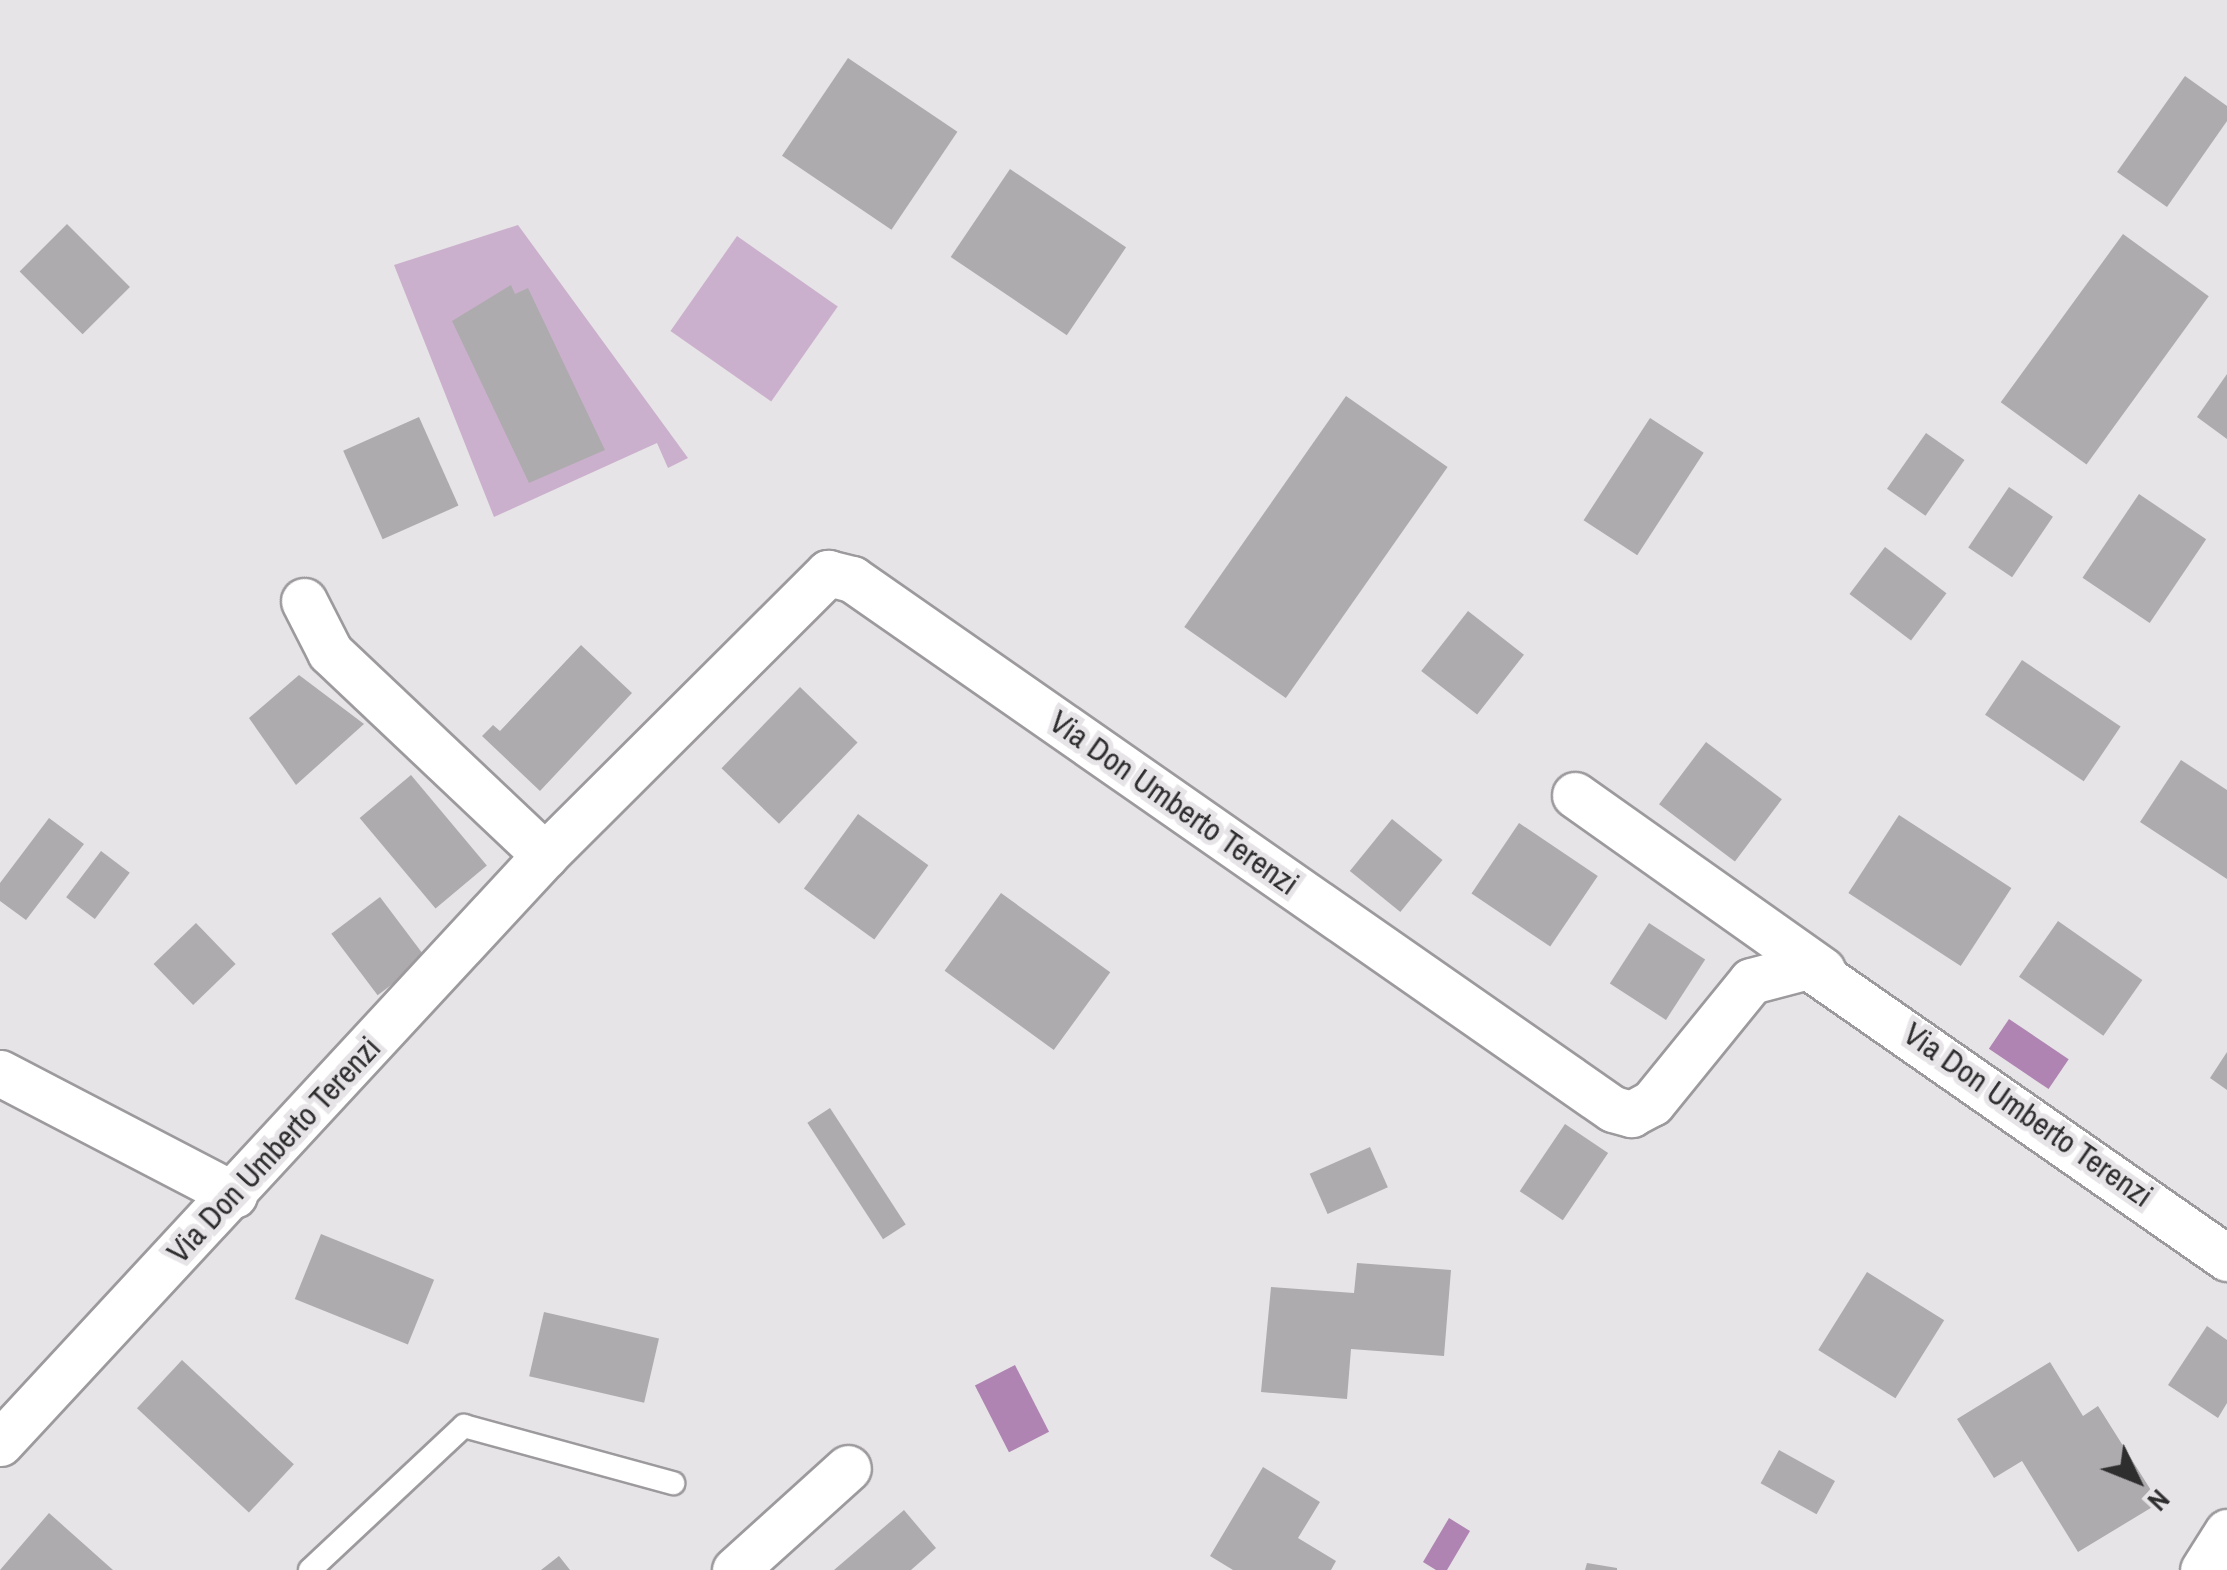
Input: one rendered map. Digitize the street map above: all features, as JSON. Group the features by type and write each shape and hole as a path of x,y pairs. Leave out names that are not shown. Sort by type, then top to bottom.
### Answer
{"street":[{"name":"Via Don Umberto Terenzi","path":"0,1443 234,1195 544,855 814,579 842,574 1622,1113 1652,1104 1751,980 1793,964 1828,974"},
{"path":"304,601 330,652 544,855"},
{"name":"Via Don Umberto Terenzi","path":"1575,796 2227,1258"},
{"path":"0,1073 234,1195"},
{"path":"735,1570 848,1468"},
{"path":"2203,1570 2227,1532"}],"lane":[{"path":"310,1570 464,1426 673,1483"}],"shaded area":[{"path":"518,225 688,458 668,468 657,443 494,517 394,265"},
{"path":"737,236 838,307 771,402 670,331"},
{"path":"2009,1019 2069,1059 2049,1089 1989,1049"},
{"path":"1015,1365 1049,1432 1009,1452 975,1385"},
{"path":"1449,1518 1470,1531 1447,1570 1436,1570 1423,1562"}],"building":[{"path":"848,58 957,132 891,230 782,156"},
{"path":"2185,76 2227,106 2227,121 2167,207 2117,172"},
{"path":"1010,169 1126,247 1067,335 951,257"},
{"path":"67,224 130,287 83,334 20,271"},
{"path":"2123,234 2209,296 2086,465 2001,402"},
{"path":"511,285 515,294 528,288 605,450 529,483 452,321"},
{"path":"2227,374 2227,439 2197,417"},
{"path":"1346,396 1448,467 1286,698 1184,627"},
{"path":"419,417 458,506 383,539 343,451"},
{"path":"1650,418 1704,453 1637,555 1584,520"},
{"path":"1926,433 1965,460 1925,516 1887,489"},
{"path":"2009,487 2053,517 2012,577 1968,548"},
{"path":"2139,494 2206,539 2150,623 2083,578"},
{"path":"1885,547 1946,593 1911,640 1849,594"},
{"path":"1468,611 1524,655 1477,715 1421,671"},
{"path":"581,645 632,693 540,791 482,736 493,725 500,731"},
{"path":"2022,660 2121,727 2084,781 1985,715"},
{"path":"299,675 364,724 296,785 249,718"},
{"path":"800,687 858,743 779,824 722,768"},
{"path":"1706,742 1782,799 1735,861 1659,804"},
{"path":"2181,760 2227,790 2227,879 2140,822"},
{"path":"411,775 487,865 436,908 360,818"},
{"path":"858,814 928,865 874,940 804,888"},
{"path":"1899,815 2011,888 1961,966 1848,893"},
{"path":"49,818 84,844 26,920 0,901 0,883"},
{"path":"1392,819 1443,860 1400,912 1350,871"},
{"path":"1519,823 1598,876 1550,947 1471,893"},
{"path":"101,851 130,873 95,919 66,897"},
{"path":"1001,893 1110,972 1054,1050 945,971"},
{"path":"380,897 426,958 378,995 331,934"},
{"path":"2058,921 2142,980 2103,1036 2019,977"},
{"path":"196,923 236,964 193,1005 154,964"},
{"path":"1649,923 1705,959 1666,1020 1610,983"},
{"path":"2227,1052 2227,1090 2210,1078"},
{"path":"830,1108 906,1225 883,1239 807,1123"},
{"path":"1565,1124 1608,1153 1563,1220 1520,1191"},
{"path":"1370,1147 1388,1187 1328,1214 1310,1174"},
{"path":"321,1234 434,1280 408,1345 295,1299"},
{"path":"1357,1263 1451,1270 1444,1356 1351,1349 1347,1399 1261,1392 1271,1287 1354,1293"},
{"path":"1867,1272 1944,1320 1895,1398 1818,1350"},
{"path":"544,1312 659,1339 644,1403 529,1376"},
{"path":"2207,1326 2227,1340 2227,1403 2218,1418 2168,1385"},
{"path":"182,1360 294,1464 249,1513 137,1408"},
{"path":"2050,1362 2083,1416 2098,1406 2159,1503 2078,1552 2022,1461 1994,1478 1957,1419"},
{"path":"1779,1450 1835,1481 1817,1514 1761,1483"},
{"path":"1263,1467 1320,1502 1298,1538 1336,1561 1331,1570 1233,1570 1210,1556"},
{"path":"904,1510 936,1548 911,1570 834,1570"},
{"path":"49,1513 113,1570 0,1570"},
{"path":"559,1556 570,1570 541,1570"},
{"path":"1587,1563 1617,1568 1617,1570 1585,1570"}]}
